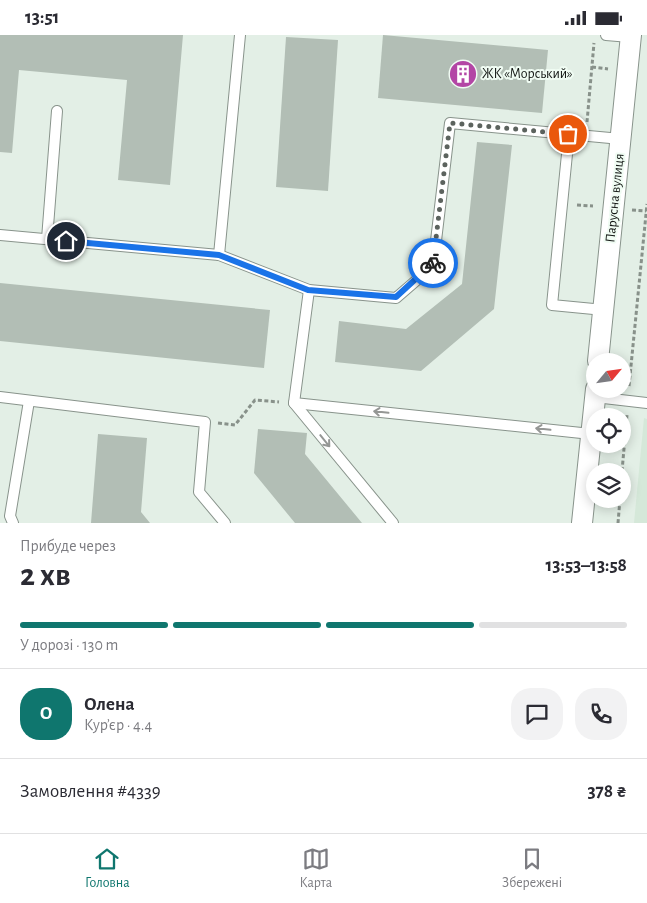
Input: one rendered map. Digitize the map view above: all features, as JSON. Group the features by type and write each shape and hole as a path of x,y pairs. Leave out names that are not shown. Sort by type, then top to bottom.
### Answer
{"street":[{"name":"Парусна вулиця","path":"599,353 630,36"},
{"path":"582,523 589,453"}],"lane":[{"path":"219,255 240,35"},
{"path":"606,35 630,36"},
{"path":"47,239 57,111"},
{"path":"0,235 219,255 308,290 396,297 433,266 450,123 621,139"},
{"path":"568,134 552,305 604,310"},
{"path":"308,290 294,403 392,523"},
{"path":"0,397 205,422 199,492 225,523"},
{"path":"619,398 647,403"},
{"path":"13,523 10,517 30,401"},
{"path":"294,403 586,433"}],"path":[{"path":"586,135 595,35"},
{"path":"623,463 647,204"},
{"path":"205,422 236,425 255,399 294,403"},
{"path":"618,523 619,508"}],"shaded area":[{"path":"644,418 647,419 647,523 634,523"}],"building":[{"path":"0,35 183,35 170,185 118,180 127,80 19,70 12,153 0,152"},
{"name":"ЖК «Морський»","path":"383,35 548,50 542,113 378,98"},
{"path":"286,37 338,40 328,191 276,187"},
{"path":"477,142 512,145 494,309 421,371 335,362 339,321 406,329 462,284"},
{"path":"0,283 270,310 264,368 0,341"},
{"path":"258,429 307,433 305,454 362,523 295,523 254,473"},
{"path":"98,434 147,438 141,512 150,523 91,523"}],"way so far":[{"path":"433,263 450,123 568,134"}],"place":[{"name":"ЖК «Морський»","path":"463,74"}],"route":[{"path":"66,241 219,255 308,290 396,297 433,266 433,263"}]}
